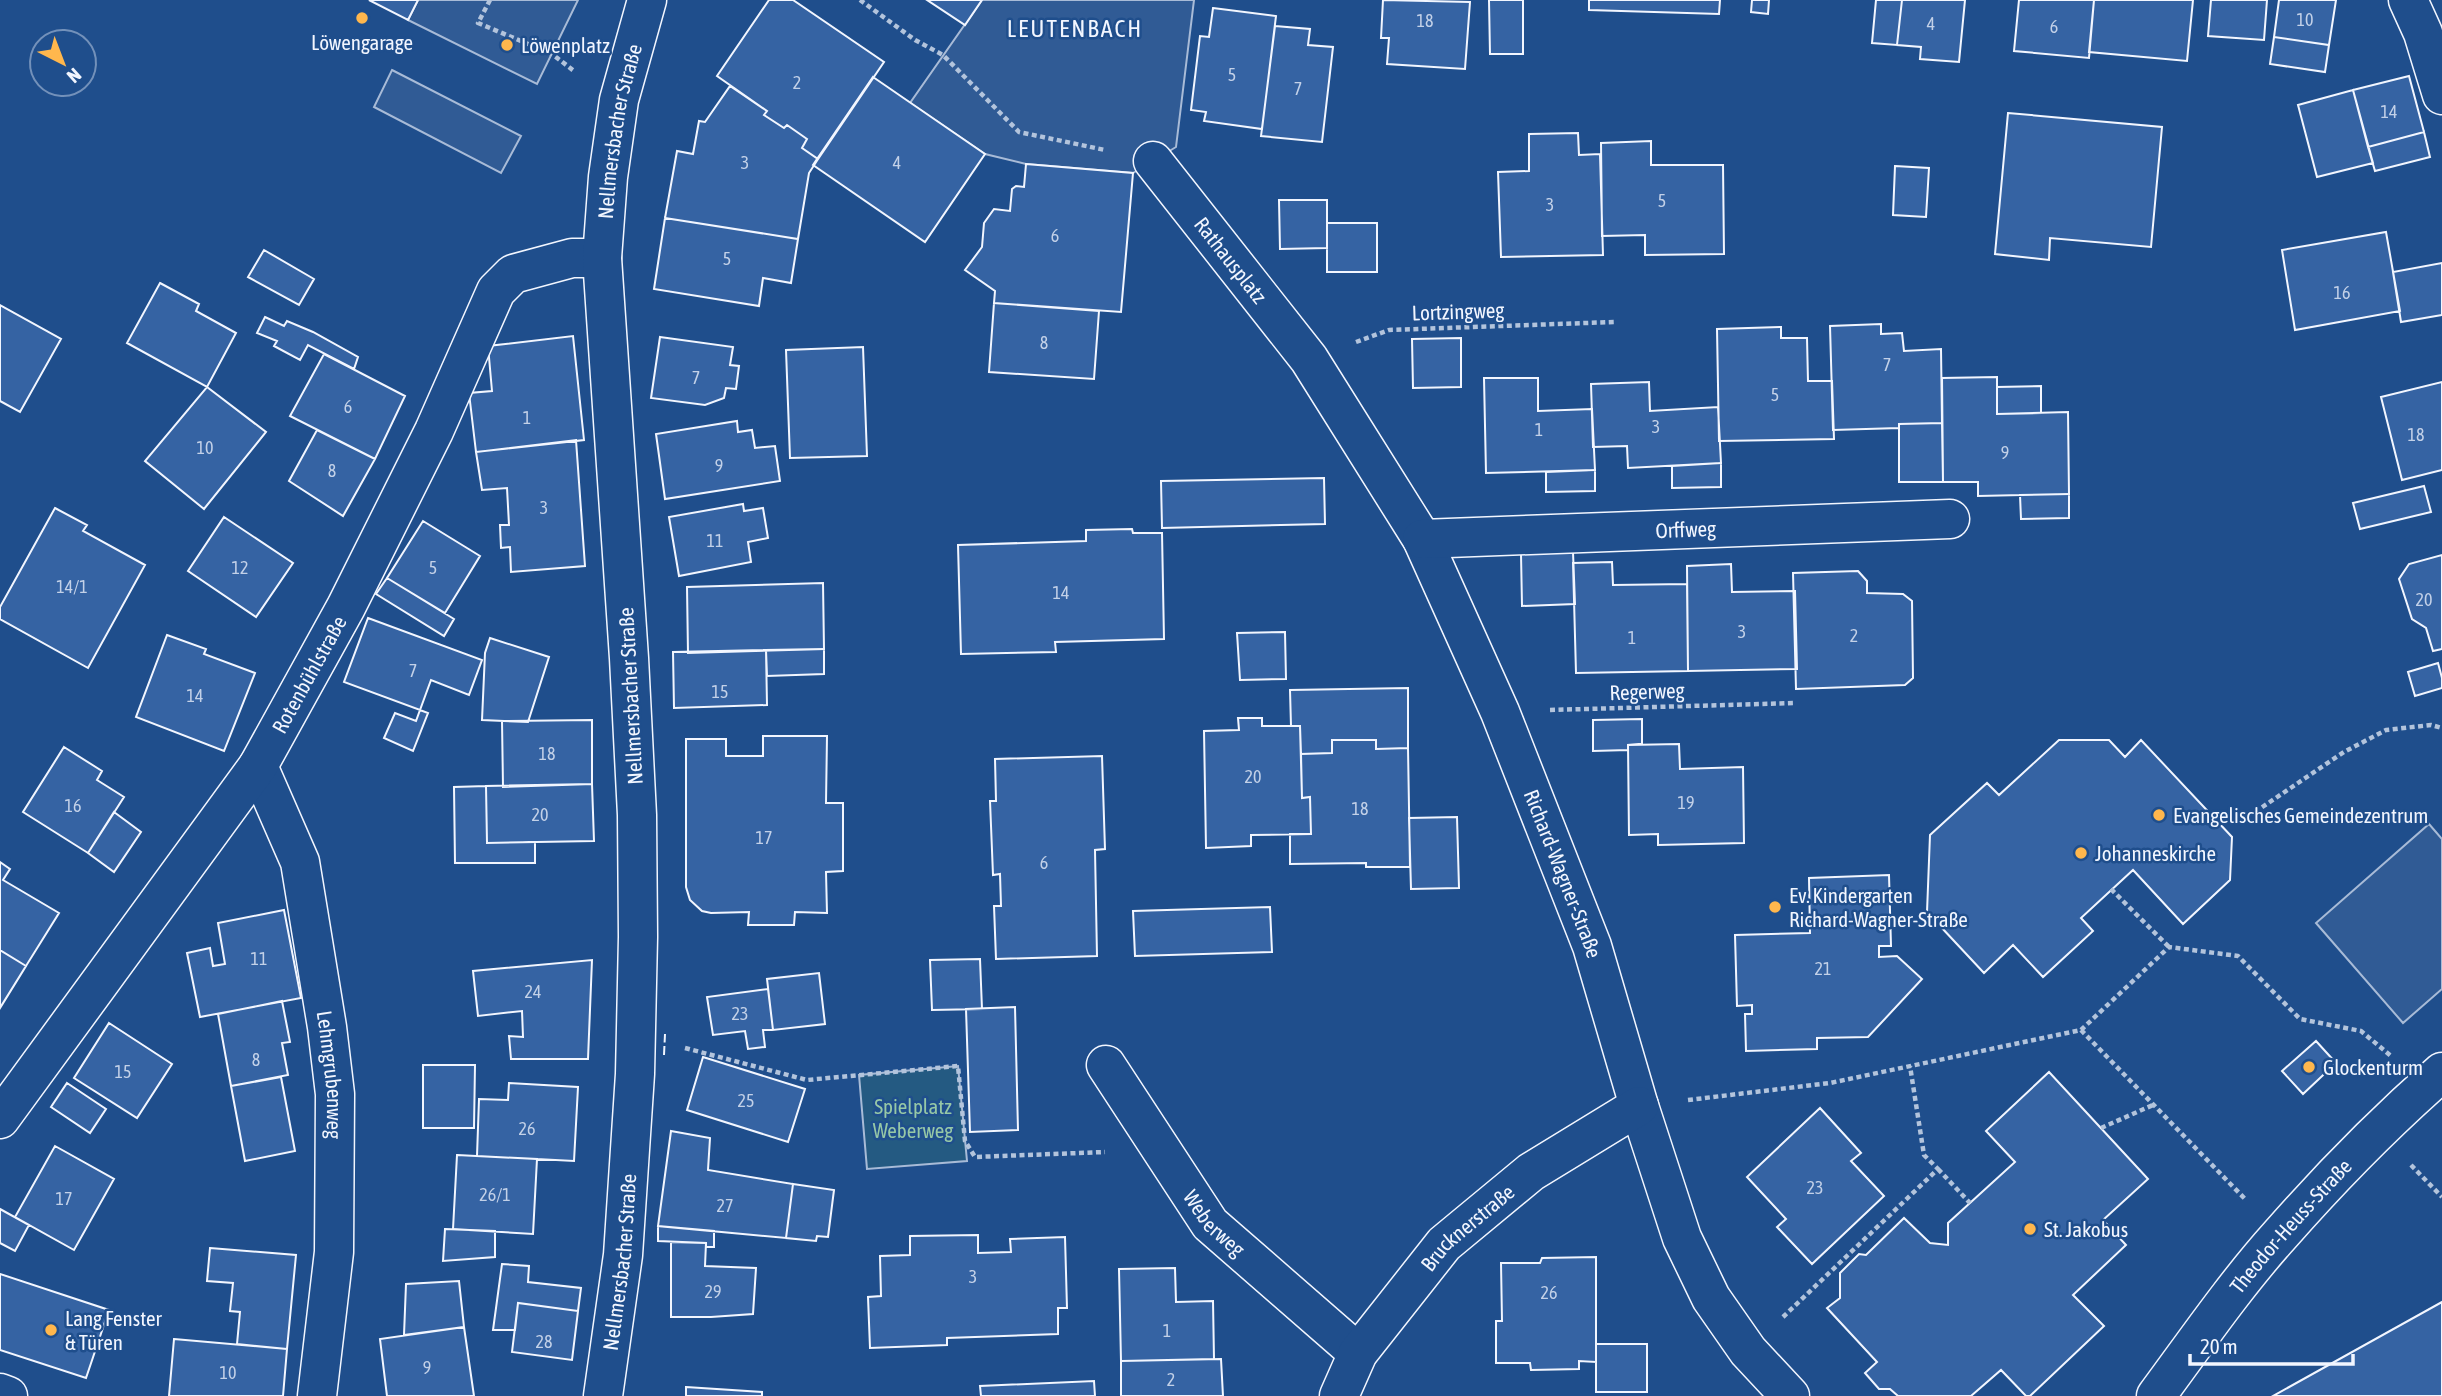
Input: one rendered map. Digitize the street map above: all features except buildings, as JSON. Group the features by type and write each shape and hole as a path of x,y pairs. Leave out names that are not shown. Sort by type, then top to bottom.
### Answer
{"street":[{"name":"Nellmersbacher Straße","path":"603,1396 623,1255 636,1035 637,815 602,258 608,177 619,100 647,0"},
{"path":"2424,22 2442,95"},
{"name":"Rathausplatz","path":"1153,161 1309,359"},
{"name":"Rotenbühlstraße","path":"0,1119 258,766 352,595 434,431 496,291 513,274 572,258 602,258"},
{"name":"Richard-Wagner-Straße","path":"1309,359 1422,539 1500,712 1592,946 1639,1106 1682,1238 1712,1298 1748,1351 1790,1396"},
{"name":"Orffweg","path":"1422,539 1950,519"},
{"name":"Lehmgrubenweg","path":"258,766 300,862 335,1094 334,1251 317,1396"},
{"name":"Weberweg","path":"1106,1065 1210,1224 1358,1353"},
{"name":"Theodor-Heuss-Straße","path":"2156,1396 2237,1287 2280,1235 2378,1131 2435,1079"},
{"name":"Brucknerstraße","path":"1339,1396 1358,1353 1444,1244 1531,1172 1639,1106"},
{"path":"0,1393 8,1396"}],"path":[{"path":"490,0 478,23 552,54 574,71"},
{"path":"860,0 915,40 943,55 1019,132 1153,161"},
{"name":"Lortzingweg","path":"1309,359 1389,330 1614,322"},
{"name":"Regerweg","path":"1500,712 1795,703"},
{"path":"2255,812 2344,752 2386,730 2431,725 2442,728"},
{"path":"2112,889 2169,947 2238,956 2300,1019 2361,1031 2435,1079"},
{"path":"1639,1106 1830,1083 2081,1030 2169,947"},
{"path":"2081,1030 2280,1235"},
{"path":"636,1035 807,1080 958,1066 965,1141 975,1157 1161,1150"},
{"path":"1910,1066 1924,1155 1970,1203"},
{"path":"2101,1128 2153,1105"},
{"path":"1748,1351 1938,1168"}],"green space":[{"name":"Spielplatz Weberweg","path":"958,1066 967,1161 867,1169 859,1075"}],"shaded area":[{"name":"Löwenplatz","path":"418,0 578,0 537,84 408,20"},
{"path":"982,0 1194,0 1176,147 1133,173 1026,164 985,154 910,103"},
{"path":"392,70 521,136 501,173 374,107"},
{"path":"2429,824 2442,839 2442,989 2403,1023 2316,923"}],"fence":[{"path":"664,1055 665,1034"}],"place":[{"name":"Löwengarage","path":"362,18"},
{"name":"Löwenplatz","path":"507,45"},
{"name":"Evangelisches Gemeindezentrum","path":"2159,815"},
{"name":"Johanneskirche","path":"2081,853"},
{"name":"Ev. Kindergarten Richard-Wagner-Straße","path":"1775,907"},
{"name":"Glockenturm","path":"2309,1067"},
{"name":"St. Jakobus","path":"2030,1229"},
{"name":"Lang Fenster & Türen","path":"51,1330"}],"district":[{"name":"LEUTENBACH","path":"1075,28"}]}
